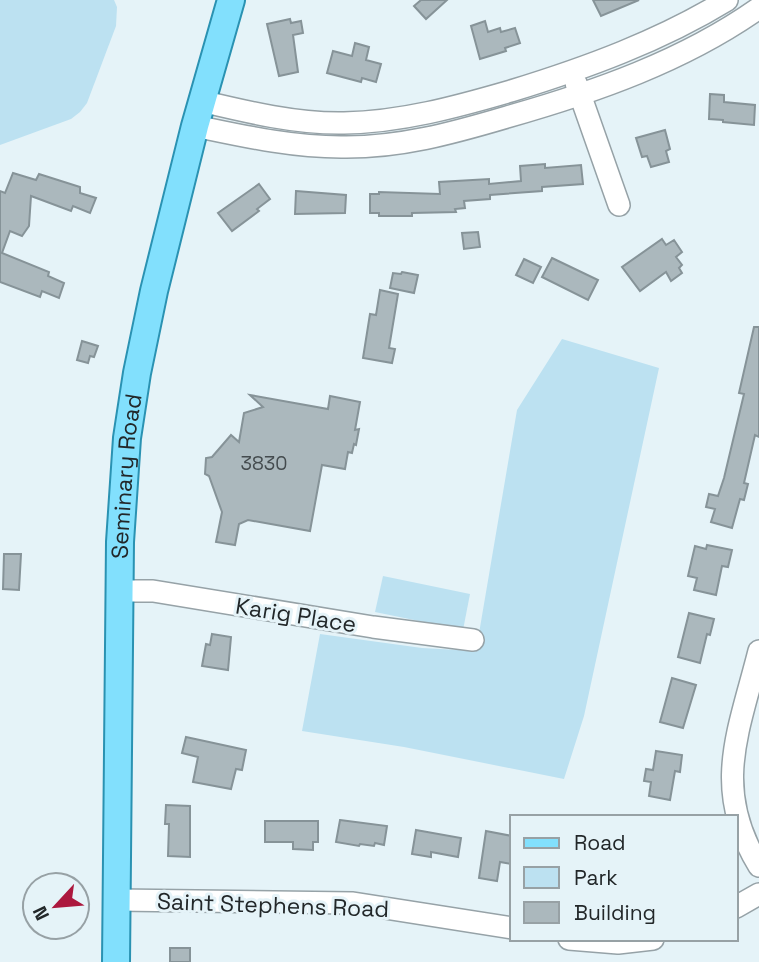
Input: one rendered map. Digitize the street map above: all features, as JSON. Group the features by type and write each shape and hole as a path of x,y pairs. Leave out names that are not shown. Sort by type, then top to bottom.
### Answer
{"main road":[{"name":"Seminary Road","path":"116,962 120,542 127,438 154,291 198,113 231,0"}],"street":[{"path":"198,113 311,122 369,122 420,115 572,72 667,33 727,0"},
{"path":"198,113 305,146 383,146 432,138 580,95 651,67 696,45 759,8"},
{"path":"572,72 619,205"},
{"name":"Karig Place","path":"120,591 153,591 373,627 473,640"},
{"path":"736,815 731,780 734,754 759,651"},
{"path":"738,822 759,866"},
{"path":"738,906 759,894"},
{"name":"Saint Stephens Road","path":"117,900 353,902 510,928"},
{"path":"578,941 628,952 649,941"}],"green space":[{"path":"0,0 114,0 117,7 116,26 87,103 80,112 71,119 0,145"},
{"path":"562,339 659,368 584,716 564,779 404,747 302,731 320,634 422,648 476,651 517,410"},
{"path":"383,576 470,594 463,630 375,612"}],"building":[{"path":"421,0 447,0 426,19 414,6"},
{"path":"593,0 639,0 601,16"},
{"path":"290,19 291,23 301,21 303,33 293,35 298,72 279,76 267,24"},
{"path":"485,21 488,32 500,28 501,32 515,28 520,43 505,48 506,51 480,59 471,26"},
{"path":"355,43 369,47 366,60 381,64 376,82 362,78 361,82 327,73 333,51 352,56"},
{"path":"710,94 724,95 724,102 755,105 754,125 709,119"},
{"path":"665,130 670,149 666,151 669,162 651,167 647,156 642,157 636,138"},
{"path":"545,164 545,168 581,165 583,184 542,187 542,191 490,195 490,199 464,201 465,208 455,209 456,212 412,213 412,216 379,216 379,213 370,213 370,194 440,194 439,182 489,179 489,184 521,181 520,166"},
{"path":"13,173 36,180 39,174 80,187 80,193 96,198 90,213 73,206 71,211 31,196 29,226 22,236 10,231 2,253 49,272 48,276 64,283 59,298 42,291 40,297 0,282 0,191 5,193"},
{"path":"259,184 270,199 232,231 218,213"},
{"path":"296,191 346,195 345,213 295,214"},
{"path":"478,232 480,247 464,249 462,233"},
{"path":"662,239 666,245 674,240 682,252 676,257 682,265 679,268 682,273 671,281 666,272 640,291 622,267"},
{"path":"552,258 598,280 588,300 542,277"},
{"path":"524,259 541,267 533,283 516,275"},
{"path":"393,273 418,275 414,293 390,288"},
{"path":"380,290 398,294 389,348 395,349 392,363 363,358 370,314 376,315"},
{"path":"754,327 759,327 759,437 755,435 744,483 748,484 744,500 740,499 732,528 711,522 715,509 706,507 709,494 718,496 724,478 744,394 739,393"},
{"path":"82,341 98,346 94,357 90,356 88,363 77,360"},
{"path":"250,395 328,409 330,396 360,402 355,430 359,429 356,445 354,444 352,453 348,452 345,469 322,465 310,531 248,520 239,524 235,545 216,542 222,512 209,476 205,474 206,458 212,457 231,435 239,442 244,413 263,407"},
{"path":"707,545 732,550 728,567 722,566 716,595 694,590 697,578 688,576 695,546 706,549"},
{"path":"4,554 21,554 19,590 3,589"},
{"path":"689,613 714,619 710,635 707,634 700,663 678,657"},
{"path":"212,634 231,637 228,670 202,666 206,644 210,645"},
{"path":"672,678 696,685 683,728 660,722"},
{"path":"186,737 246,750 242,770 236,769 231,789 193,782 198,757 182,753"},
{"path":"656,751 682,755 680,772 675,771 670,800 649,796 651,782 644,781 646,769 653,770"},
{"path":"166,805 190,806 190,857 168,856 169,824 165,824"},
{"path":"340,820 387,826 384,845 375,843 374,846 359,846 336,842"},
{"path":"265,821 318,821 318,842 313,842 313,850 293,849 293,842 265,842"},
{"path":"416,830 461,838 458,857 431,852 431,857 412,854"},
{"path":"486,831 510,836 510,864 500,862 497,881 479,878"},
{"path":"170,948 190,948 190,962 170,962"}]}
